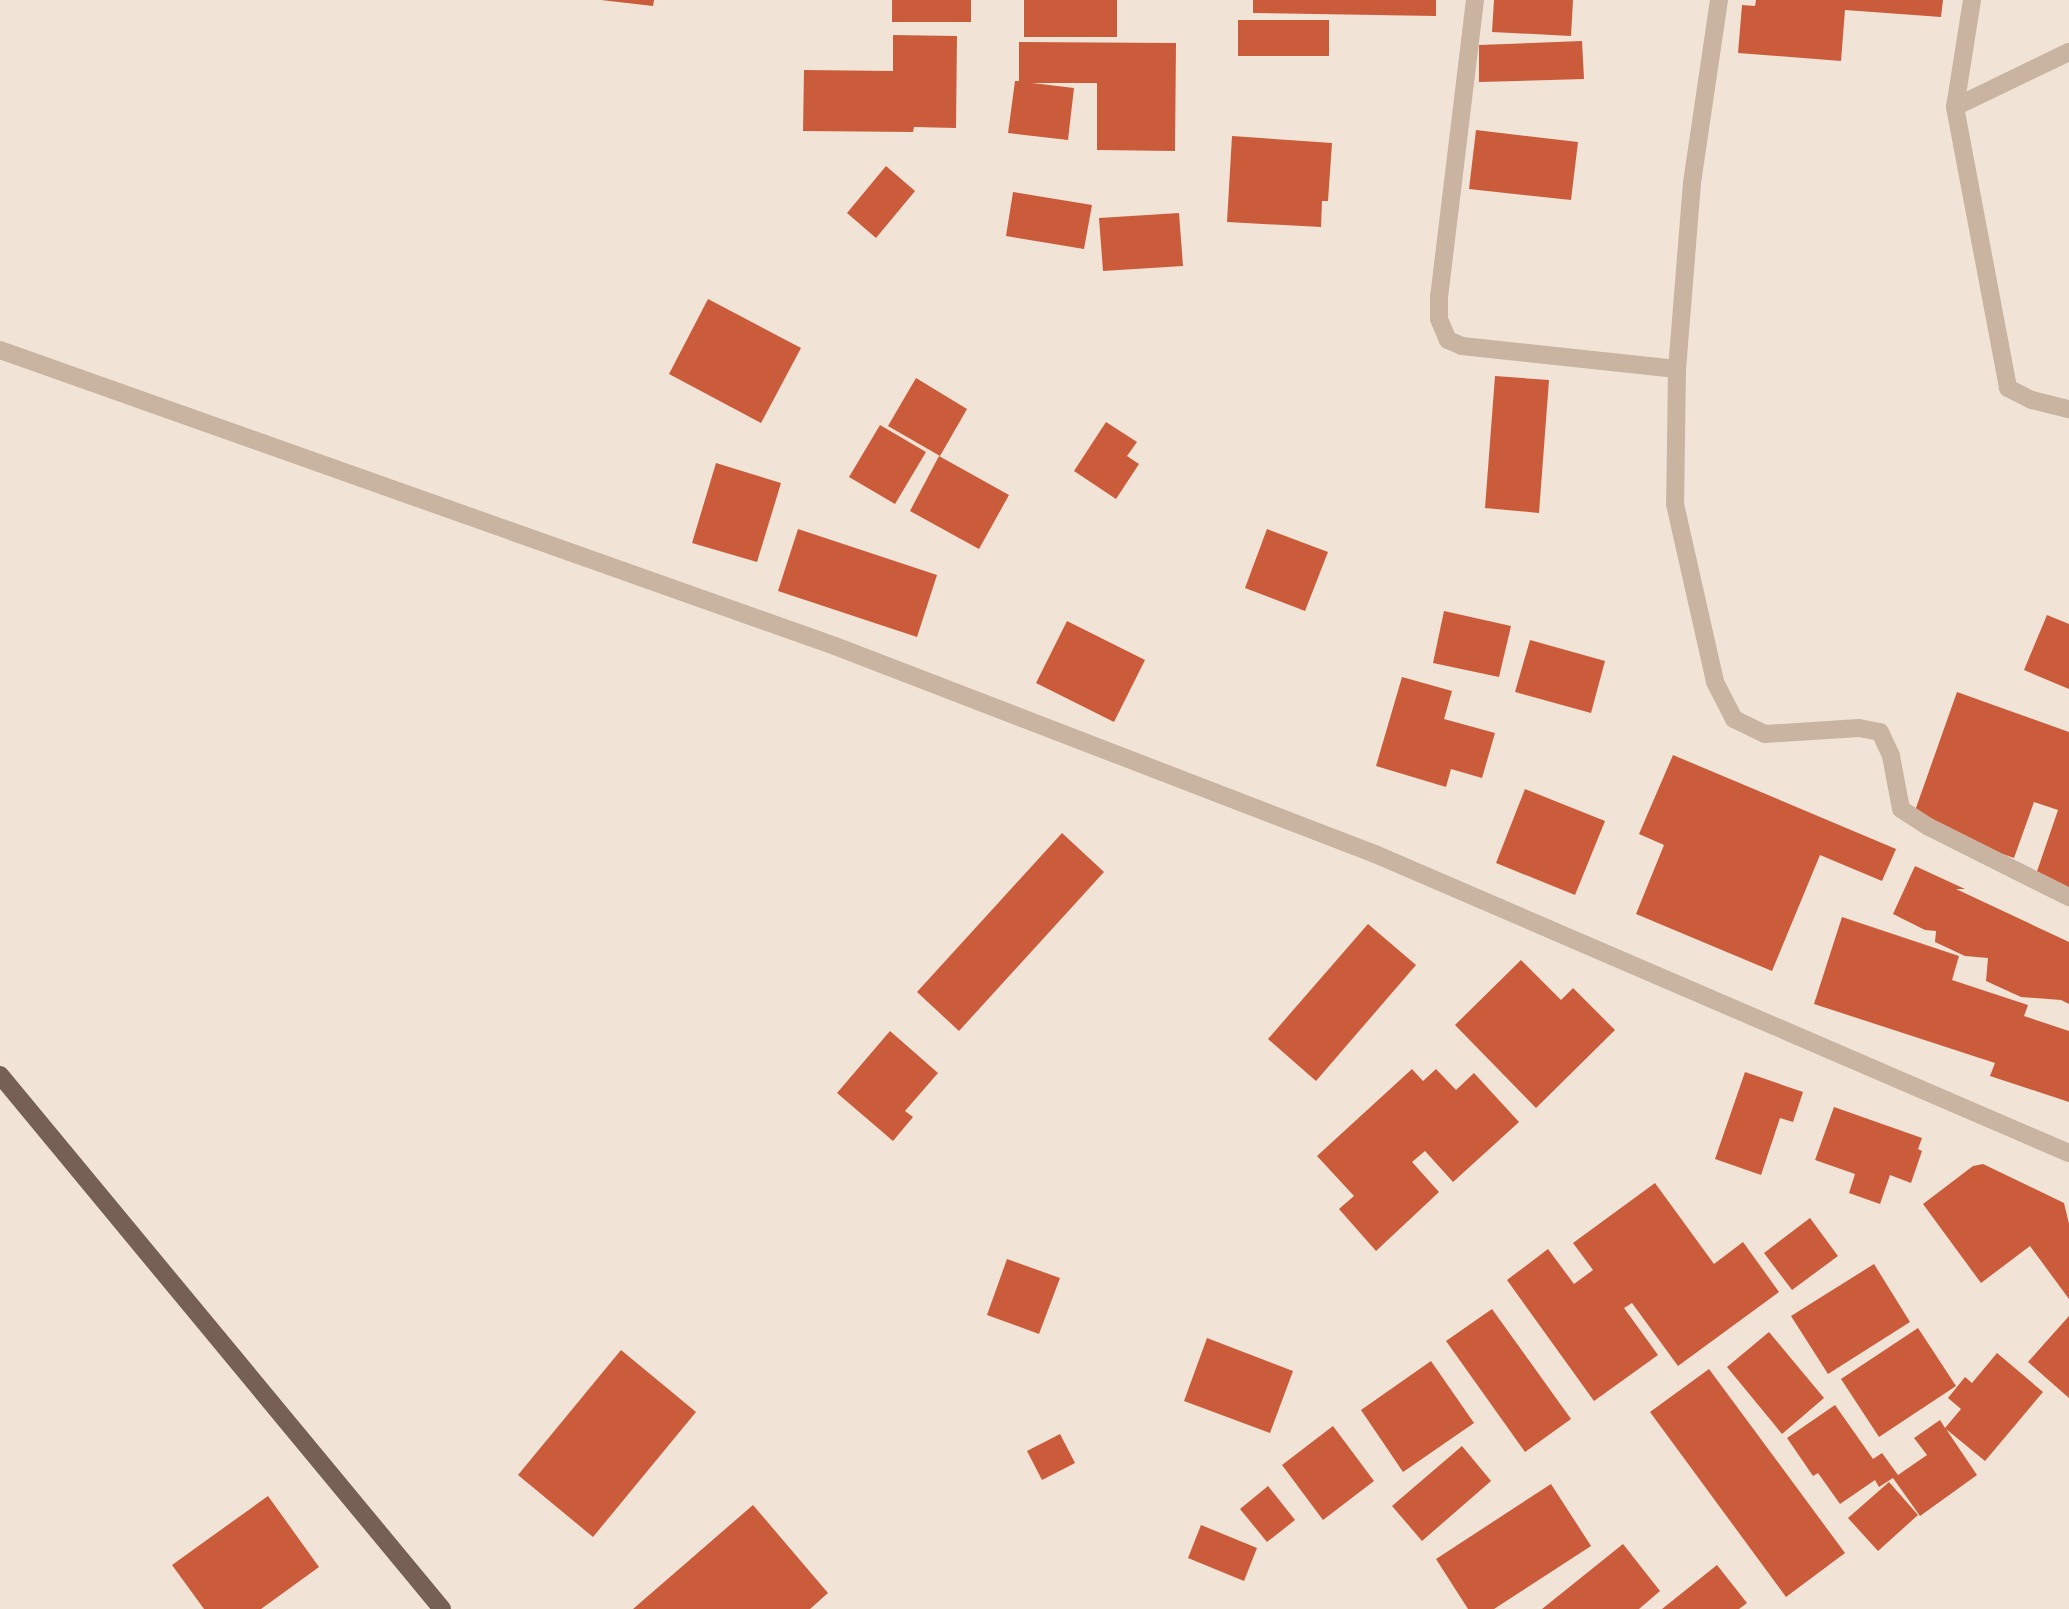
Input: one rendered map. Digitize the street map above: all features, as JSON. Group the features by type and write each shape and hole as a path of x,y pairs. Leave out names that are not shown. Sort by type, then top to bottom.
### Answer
{"main road":[{"path":"0,1075 442,1609"}],"street":[{"path":"1475,0 1439,296 1439,318 1448,340 1462,346 1677,369"},
{"path":"1719,0 1692,183 1677,369 1675,504 1715,682 1734,719 1765,734 1859,728 1880,732 1891,756 1901,809 1929,827 2069,897"},
{"path":"1972,0 1955,107 2008,388 2032,400 2069,409"},
{"path":"1955,107 2069,52"},
{"path":"0,350 835,646 1375,854 2069,1153"}],"building":[{"path":"601,0 654,0 653,6"},
{"path":"892,0 971,0 971,22 892,22"},
{"path":"1024,0 1117,0 1117,37 1024,37"},
{"path":"1253,0 1436,0 1436,16 1253,13"},
{"path":"1494,0 1573,0 1571,36 1492,32"},
{"path":"1756,0 1943,0 1941,17 1845,10 1841,61 1738,53 1742,5 1755,6"},
{"path":"1238,20 1329,20 1329,56 1238,56"},
{"path":"893,35 957,36 956,128 914,127 913,132 803,131 804,70 893,71"},
{"path":"1582,41 1584,79 1479,82 1479,45"},
{"path":"1019,42 1176,43 1175,151 1097,150 1097,83 1032,83 1074,88 1068,140 1008,133 1015,81 1019,81"},
{"path":"1476,130 1578,142 1571,200 1469,189"},
{"path":"1232,136 1332,143 1328,201 1322,201 1321,227 1227,222"},
{"path":"886,166 915,191 876,238 847,213"},
{"path":"1013,192 1092,205 1084,249 1006,236"},
{"path":"1179,213 1183,266 1103,271 1099,218"},
{"path":"708,299 801,348 761,423 669,374"},
{"path":"1495,376 1549,380 1539,513 1485,508"},
{"path":"916,378 967,409 940,456 888,426"},
{"path":"1106,422 1137,442 1127,456 1139,464 1116,499 1074,471"},
{"path":"880,425 926,452 895,504 849,477"},
{"path":"939,456 1009,495 979,549 910,511"},
{"path":"716,463 781,483 757,562 692,543"},
{"path":"798,529 937,575 917,637 778,591"},
{"path":"1267,529 1328,552 1305,611 1245,588"},
{"path":"1444,611 1511,626 1499,677 1433,663"},
{"path":"2047,615 2069,624 2069,689 2024,670"},
{"path":"1067,621 1145,660 1114,722 1036,683"},
{"path":"1530,640 1605,661 1591,713 1515,692"},
{"path":"1402,677 1452,691 1444,719 1495,733 1482,778 1451,769 1446,787 1376,766"},
{"path":"1957,692 2069,732 2069,896 2033,883 2058,810 2034,802 2014,858 1911,822"},
{"path":"1673,755 1896,849 1882,881 1820,855 1772,971 1636,914 1664,845 1639,834"},
{"path":"1525,789 1605,821 1575,895 1496,863"},
{"path":"1062,833 1104,872 959,1031 917,992"},
{"path":"1915,866 1965,889 1956,889 2069,942 2069,1004 2061,1000 2021,997 1986,981 1988,958 1965,956 1935,942 1936,931 1925,930 1893,914"},
{"path":"1842,917 1959,956 1952,980 2028,1005 2024,1016 2069,1031 2069,1102 1990,1076 1995,1063 1814,1004"},
{"path":"1368,924 1416,965 1316,1081 1268,1039"},
{"path":"1521,960 1561,1000 1573,988 1615,1030 1536,1108 1455,1025"},
{"path":"890,1031 938,1073 905,1111 913,1117 893,1141 837,1093"},
{"path":"1412,1069 1423,1081 1436,1069 1456,1090 1474,1073 1519,1122 1453,1182 1425,1151 1412,1162 1439,1192 1376,1251 1339,1209 1354,1196 1317,1156"},
{"path":"1745,1072 1803,1092 1793,1122 1780,1118 1761,1175 1715,1159"},
{"path":"1834,1107 1922,1138 1918,1149 1922,1151 1911,1183 1890,1175 1880,1204 1849,1193 1855,1174 1815,1160"},
{"path":"1983,1164 2064,1203 2069,1224 2069,1299 2030,1246 1981,1283 1923,1204 1973,1166"},
{"path":"1655,1183 1714,1264 1743,1242 1779,1292 1678,1366 1632,1303 1624,1308 1658,1355 1594,1401 1507,1280 1548,1249 1574,1284 1593,1270 1573,1243"},
{"path":"1810,1218 1838,1256 1792,1290 1764,1253"},
{"path":"1007,1259 1060,1278 1039,1334 987,1315"},
{"path":"1874,1264 1910,1322 1828,1374 1791,1316"},
{"path":"1492,1309 1571,1419 1525,1452 1446,1341"},
{"path":"2069,1316 2069,1398 2028,1362"},
{"path":"1918,1328 1956,1386 1879,1437 1841,1379"},
{"path":"1769,1332 1824,1398 1782,1434 1727,1367"},
{"path":"1207,1338 1293,1371 1270,1433 1184,1401"},
{"path":"621,1350 696,1412 593,1537 518,1475"},
{"path":"1997,1353 2043,1392 1985,1461 1946,1429 1977,1475 1920,1516 1893,1478 1879,1487 1875,1480 1840,1504 1818,1473 1813,1476 1787,1438 1835,1405 1873,1459 1882,1453 1898,1475 1927,1455 1914,1438 1940,1420 1945,1428 1961,1409 1948,1398 1965,1377 1972,1383"},
{"path":"1431,1361 1474,1423 1403,1472 1361,1410"},
{"path":"1709,1369 1845,1553 1786,1597 1650,1412"},
{"path":"1333,1426 1374,1481 1323,1520 1282,1465"},
{"path":"1060,1434 1075,1463 1042,1480 1027,1451"},
{"path":"1462,1446 1491,1481 1422,1541 1392,1506"},
{"path":"1889,1482 1918,1515 1878,1551 1848,1518"},
{"path":"1551,1484 1591,1546 1494,1609 1468,1609 1436,1559"},
{"path":"1268,1486 1295,1520 1267,1542 1240,1509"},
{"path":"268,1496 319,1567 261,1609 204,1609 172,1565"},
{"path":"753,1505 828,1593 810,1609 633,1609"},
{"path":"1201,1525 1257,1548 1244,1581 1188,1558"},
{"path":"1623,1544 1660,1591 1639,1609 1542,1609"},
{"path":"1717,1565 1747,1603 1739,1609 1662,1609"}]}
